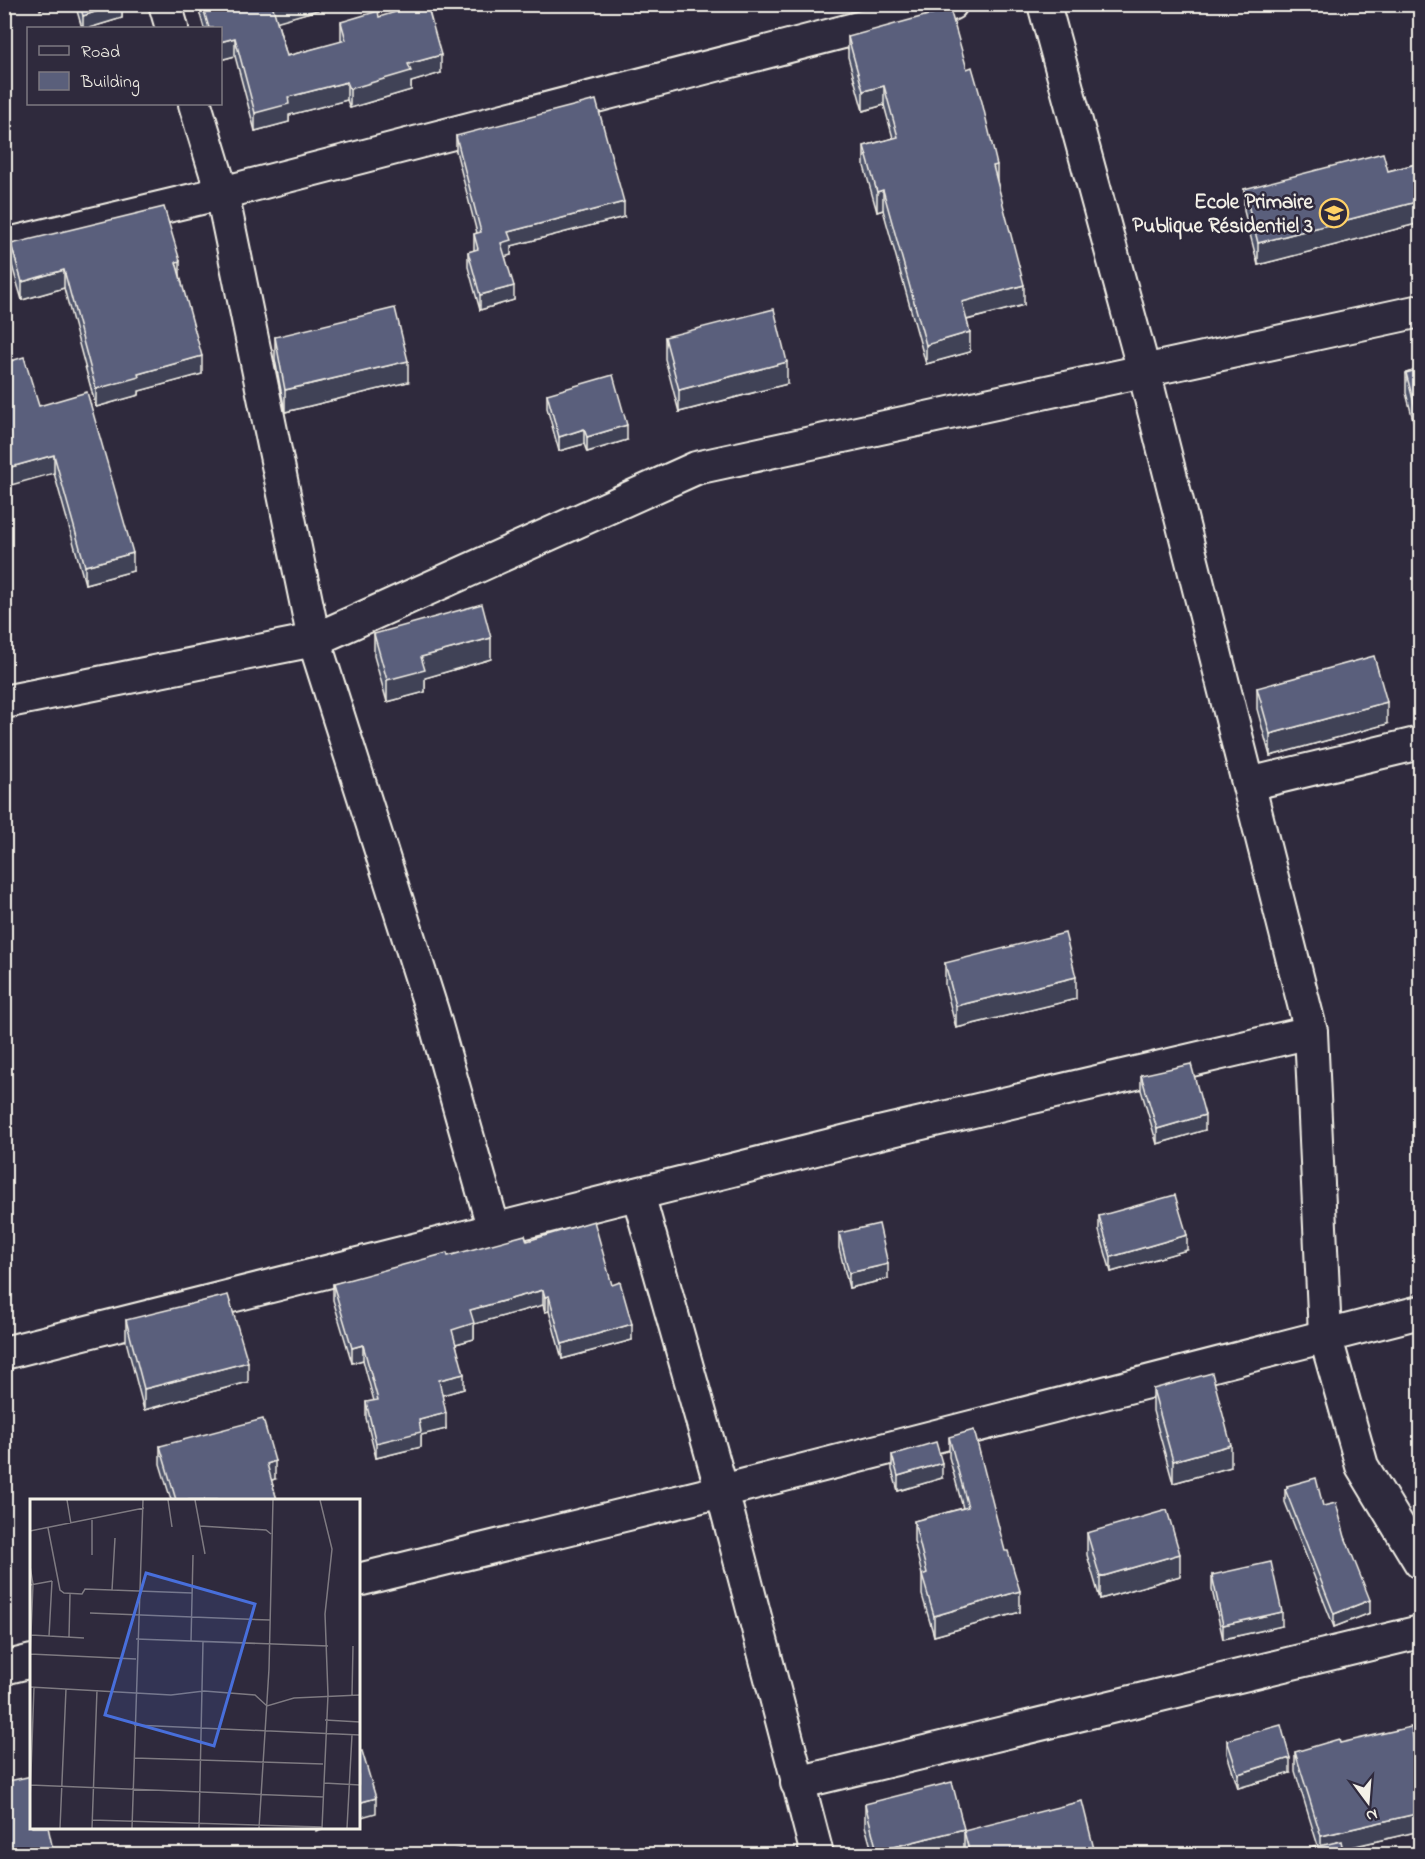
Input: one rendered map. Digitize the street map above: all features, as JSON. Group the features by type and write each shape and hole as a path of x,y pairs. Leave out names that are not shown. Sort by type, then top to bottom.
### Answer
{"street":[{"path":"165,4 172,27"},
{"path":"4,244 222,193 951,4"},
{"path":"1044,4 1144,371 1311,1032 1325,1335 1362,1466 1420,1562"},
{"path":"195,105 222,193 314,640 432,1011 494,1230"},
{"path":"4,702 314,640 696,468 1420,311"},
{"path":"1249,784 1420,743"},
{"path":"4,1353 879,1133 1311,1032"},
{"path":"638,1194 722,1491 817,1854"},
{"path":"360,1580 722,1491 1420,1312"},
{"path":"797,1784 1420,1632"},
{"path":"4,1668 30,1662"}],"building":[{"path":"80,4 118,4 83,16"},
{"path":"202,4 272,4 287,56 346,40 341,22 378,11 379,17 427,4 441,55 408,64 411,71 350,89 347,82 288,97 289,104 255,113 235,38 222,41 222,27 209,27"},
{"path":"950,9 967,69 972,67 982,102 997,165 993,166 1024,285 962,302 970,332 926,345 883,190 877,192 864,146 898,137 884,86 863,91 848,37"},
{"path":"596,100 624,202 508,232 511,240 501,243 514,286 480,295 468,252 478,249 474,234 481,232 456,136"},
{"path":"1383,153 1388,171 1420,163 1420,201 1258,243 1244,189"},
{"path":"164,207 180,261 176,262 202,356 138,374 139,377 96,389 64,270 22,282 11,244"},
{"path":"395,308 408,361 285,390 275,337"},
{"path":"774,309 787,362 679,390 665,337"},
{"path":"24,357 39,406 87,392 133,553 85,566 54,455 4,469 4,363"},
{"path":"1420,369 1420,426 1406,373"},
{"path":"613,375 627,425 587,437 584,429 559,437 547,394"},
{"path":"482,604 491,638 421,657 425,670 387,680 374,634"},
{"path":"1374,656 1387,702 1270,734 1257,688"},
{"path":"1065,933 1076,977 956,1006 945,963"},
{"path":"1191,1064 1205,1115 1157,1129 1141,1075"},
{"path":"1175,1195 1187,1235 1111,1257 1099,1216"},
{"path":"594,1221 612,1285 620,1282 632,1324 562,1344 549,1296 545,1297 543,1290 470,1310 474,1323 452,1330 464,1374 439,1380 446,1413 419,1420 421,1432 376,1443 366,1402 378,1400 363,1345 352,1348 333,1284 447,1253 448,1256 525,1235 527,1241"},
{"path":"879,1224 888,1264 849,1273 839,1233"},
{"path":"228,1295 248,1362 144,1389 126,1320"},
{"path":"1212,1373 1231,1445 1173,1461 1153,1389"},
{"path":"263,1419 275,1461 267,1464 277,1499 176,1499 160,1446"},
{"path":"974,1430 1005,1551 1008,1551 1020,1591 934,1616 922,1575 927,1573 914,1521 968,1507 949,1437"},
{"path":"936,1442 942,1463 898,1476 892,1455"},
{"path":"1316,1478 1323,1506 1336,1503 1345,1537 1370,1600 1334,1614 1285,1489 1288,1488 1287,1486"},
{"path":"1167,1510 1180,1554 1100,1577 1087,1533"},
{"path":"1271,1562 1282,1612 1223,1625 1212,1575"},
{"path":"1281,1725 1290,1758 1238,1774 1227,1740"},
{"path":"1411,1727 1420,1766 1420,1813 1321,1836 1295,1752 1339,1739 1340,1743"},
{"path":"362,1751 376,1798 360,1802 360,1752"},
{"path":"30,1776 30,1829 48,1829 54,1854 4,1854 4,1782"},
{"path":"952,1782 964,1829 877,1851 865,1804"},
{"path":"1082,1801 1094,1849 1097,1848 1099,1854 970,1854 964,1831"},
{"path":"1341,1841 1344,1854 1299,1854 1298,1851"},
{"path":"461,1849 462,1854 439,1854"}],"place":[{"name":"Ecole Primaire Publique Résidentiel 3","path":"1334,213"}]}
